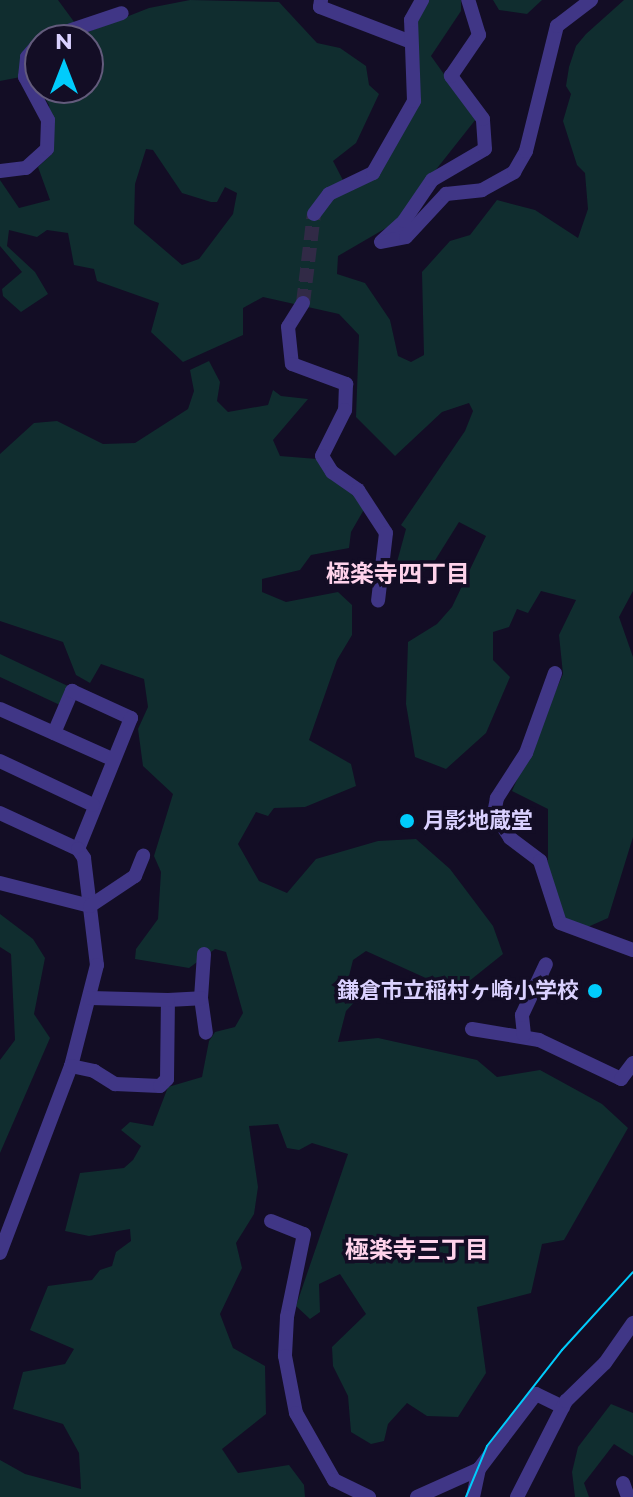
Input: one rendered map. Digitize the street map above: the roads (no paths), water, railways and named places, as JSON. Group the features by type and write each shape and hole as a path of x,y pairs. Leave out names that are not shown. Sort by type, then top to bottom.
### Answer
{"street":[{"path":"321,0 320,7 411,42"},
{"path":"314,214 329,194 373,173 414,101 411,20 422,0"},
{"path":"468,0 479,35 451,76 483,119 485,149 432,180 404,221 381,242 406,237 446,194 482,190 514,172 526,151 557,26 591,0"},
{"path":"90,24 122,13"},
{"path":"0,171 26,168 47,149 48,120 39,104"},
{"path":"303,303 288,327 292,364 346,384 345,410 322,456 332,472 358,490 386,533 378,601"},
{"path":"555,673 526,753 496,800 494,813 510,838 540,861 560,923 633,950"},
{"path":"0,1253 71,1066 90,998 97,965 90,906 78,849 93,805 131,718 72,691 54,733"},
{"path":"0,709 112,759"},
{"path":"0,761 93,805"},
{"path":"0,813 78,849"},
{"path":"0,883 90,906 135,876 143,856"},
{"path":"204,954 201,998 206,1033"},
{"path":"524,1035 522,1015 546,964"},
{"path":"90,998 201,998"},
{"path":"71,1066 94,1071 115,1084 164,1084 168,1000"},
{"path":"472,1029 524,1035 621,1079 633,1063"},
{"path":"271,1221 304,1234 287,1317 285,1356 296,1413 334,1480 369,1497"},
{"path":"517,1497 563,1407 633,1323"},
{"path":"473,1497 479,1469 536,1394 563,1407"},
{"path":"417,1497 479,1469"}],"tunnel":[{"path":"303,303 314,214"}],"tram line":[{"path":"466,1497 487,1446 562,1350 633,1272"}],"place":[{"name":"月影地蔵堂","path":"407,821"},
{"name":"鎌倉市立稲村ヶ崎小学校","path":"595,991"}],"district":[{"name":"極楽寺四丁目","path":"398,574"},
{"name":"極楽寺三丁目","path":"417,1250"}]}
